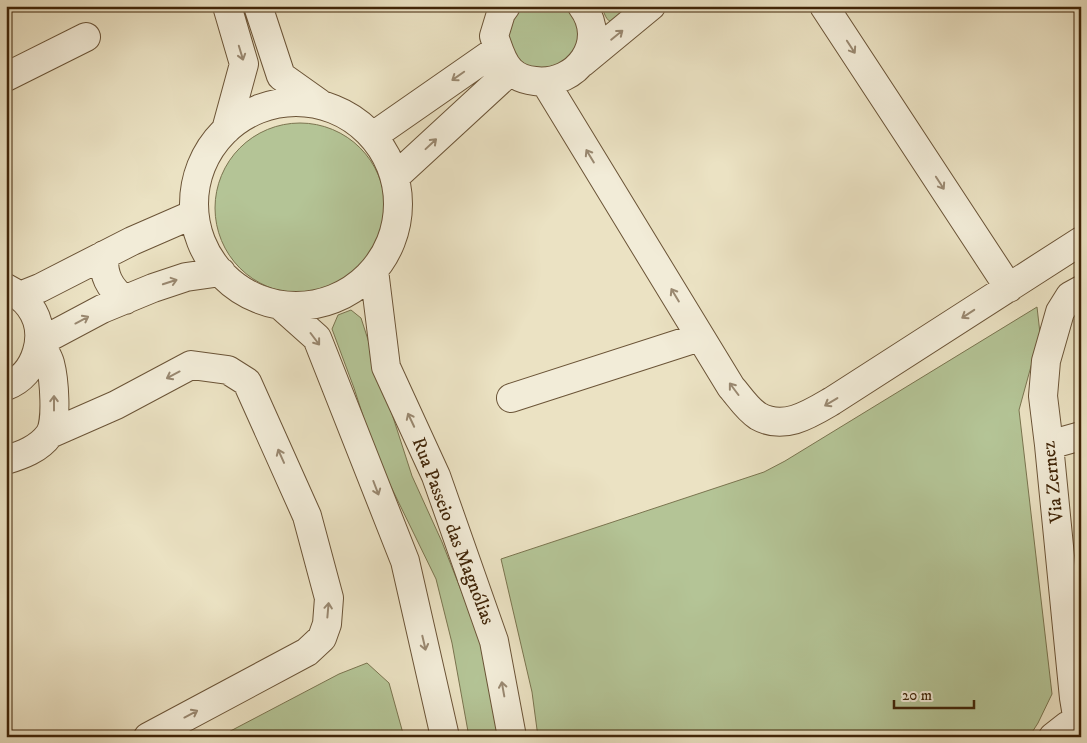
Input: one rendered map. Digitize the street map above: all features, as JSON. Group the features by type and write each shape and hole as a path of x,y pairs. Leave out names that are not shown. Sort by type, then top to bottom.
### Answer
{"street":[{"path":"226,130 244,64 227,6"},
{"path":"258,6 281,76 318,103 348,115 373,136 386,155 395,177 399,202 396,226 388,249 374,270 355,288 332,300 306,306 280,306 258,300 239,289 212,262 201,240 194,214 196,184 206,155 226,130 253,111 285,102 318,103"},
{"path":"582,6 590,22 591,36 588,50 582,63"},
{"path":"501,8 494,36 504,60 526,81 545,82 559,80 572,73 651,6"},
{"path":"824,6 1009,288"},
{"path":"6,77 86,37"},
{"path":"373,136 504,60"},
{"path":"395,177 504,60"},
{"path":"545,82 731,386 758,416 787,422 800,418 832,401 1081,241"},
{"path":"13,292 40,288 104,255 194,214"},
{"path":"104,255 104,265 108,281 117,294 125,300"},
{"name":"Rua Passeio das Magnólias","path":"374,270 386,366 436,476 494,641 512,737"},
{"path":"40,342 102,309 153,288 186,277 221,272"},
{"name":"Via Zernez","path":"1079,722 1074,698 1043,396 1046,361 1060,312 1070,296 1081,290"},
{"path":"6,386 12,384 26,373 35,359 40,342 39,325 32,309 13,292"},
{"path":"280,306 317,338 401,552 445,737"},
{"path":"511,398 700,337"},
{"path":"40,342 49,361 52,374 53,422 50,434"},
{"path":"6,460 22,455 38,446 50,434 116,405 191,365 228,370 247,382 307,516 329,598 327,624 322,638 307,652 148,737"},
{"path":"1049,445 1081,436"},
{"path":"1053,737 1067,726 1079,722"}],"green space":[{"path":"523,6 563,6 571,15 579,30 579,41 566,64 534,71 515,59 507,38 513,16"},
{"path":"601,6 631,6 614,23 607,19"},
{"path":"292,123 308,123 333,129 354,142 366,154 379,175 385,208 379,241 366,262 354,274 333,287 308,293 292,293 267,287 246,274 234,262 221,241 215,216 215,200 221,175 234,154 246,142 267,129"},
{"path":"1037,307 1041,342 1033,359 1019,410 1052,694 1029,737 538,737 532,692 501,559 764,472"},
{"path":"351,310 361,318 412,476 442,542 481,641 498,737 469,737 452,643 436,579 376,456 332,329 338,315"},
{"path":"367,663 389,683 404,737 219,737 339,674"}]}
